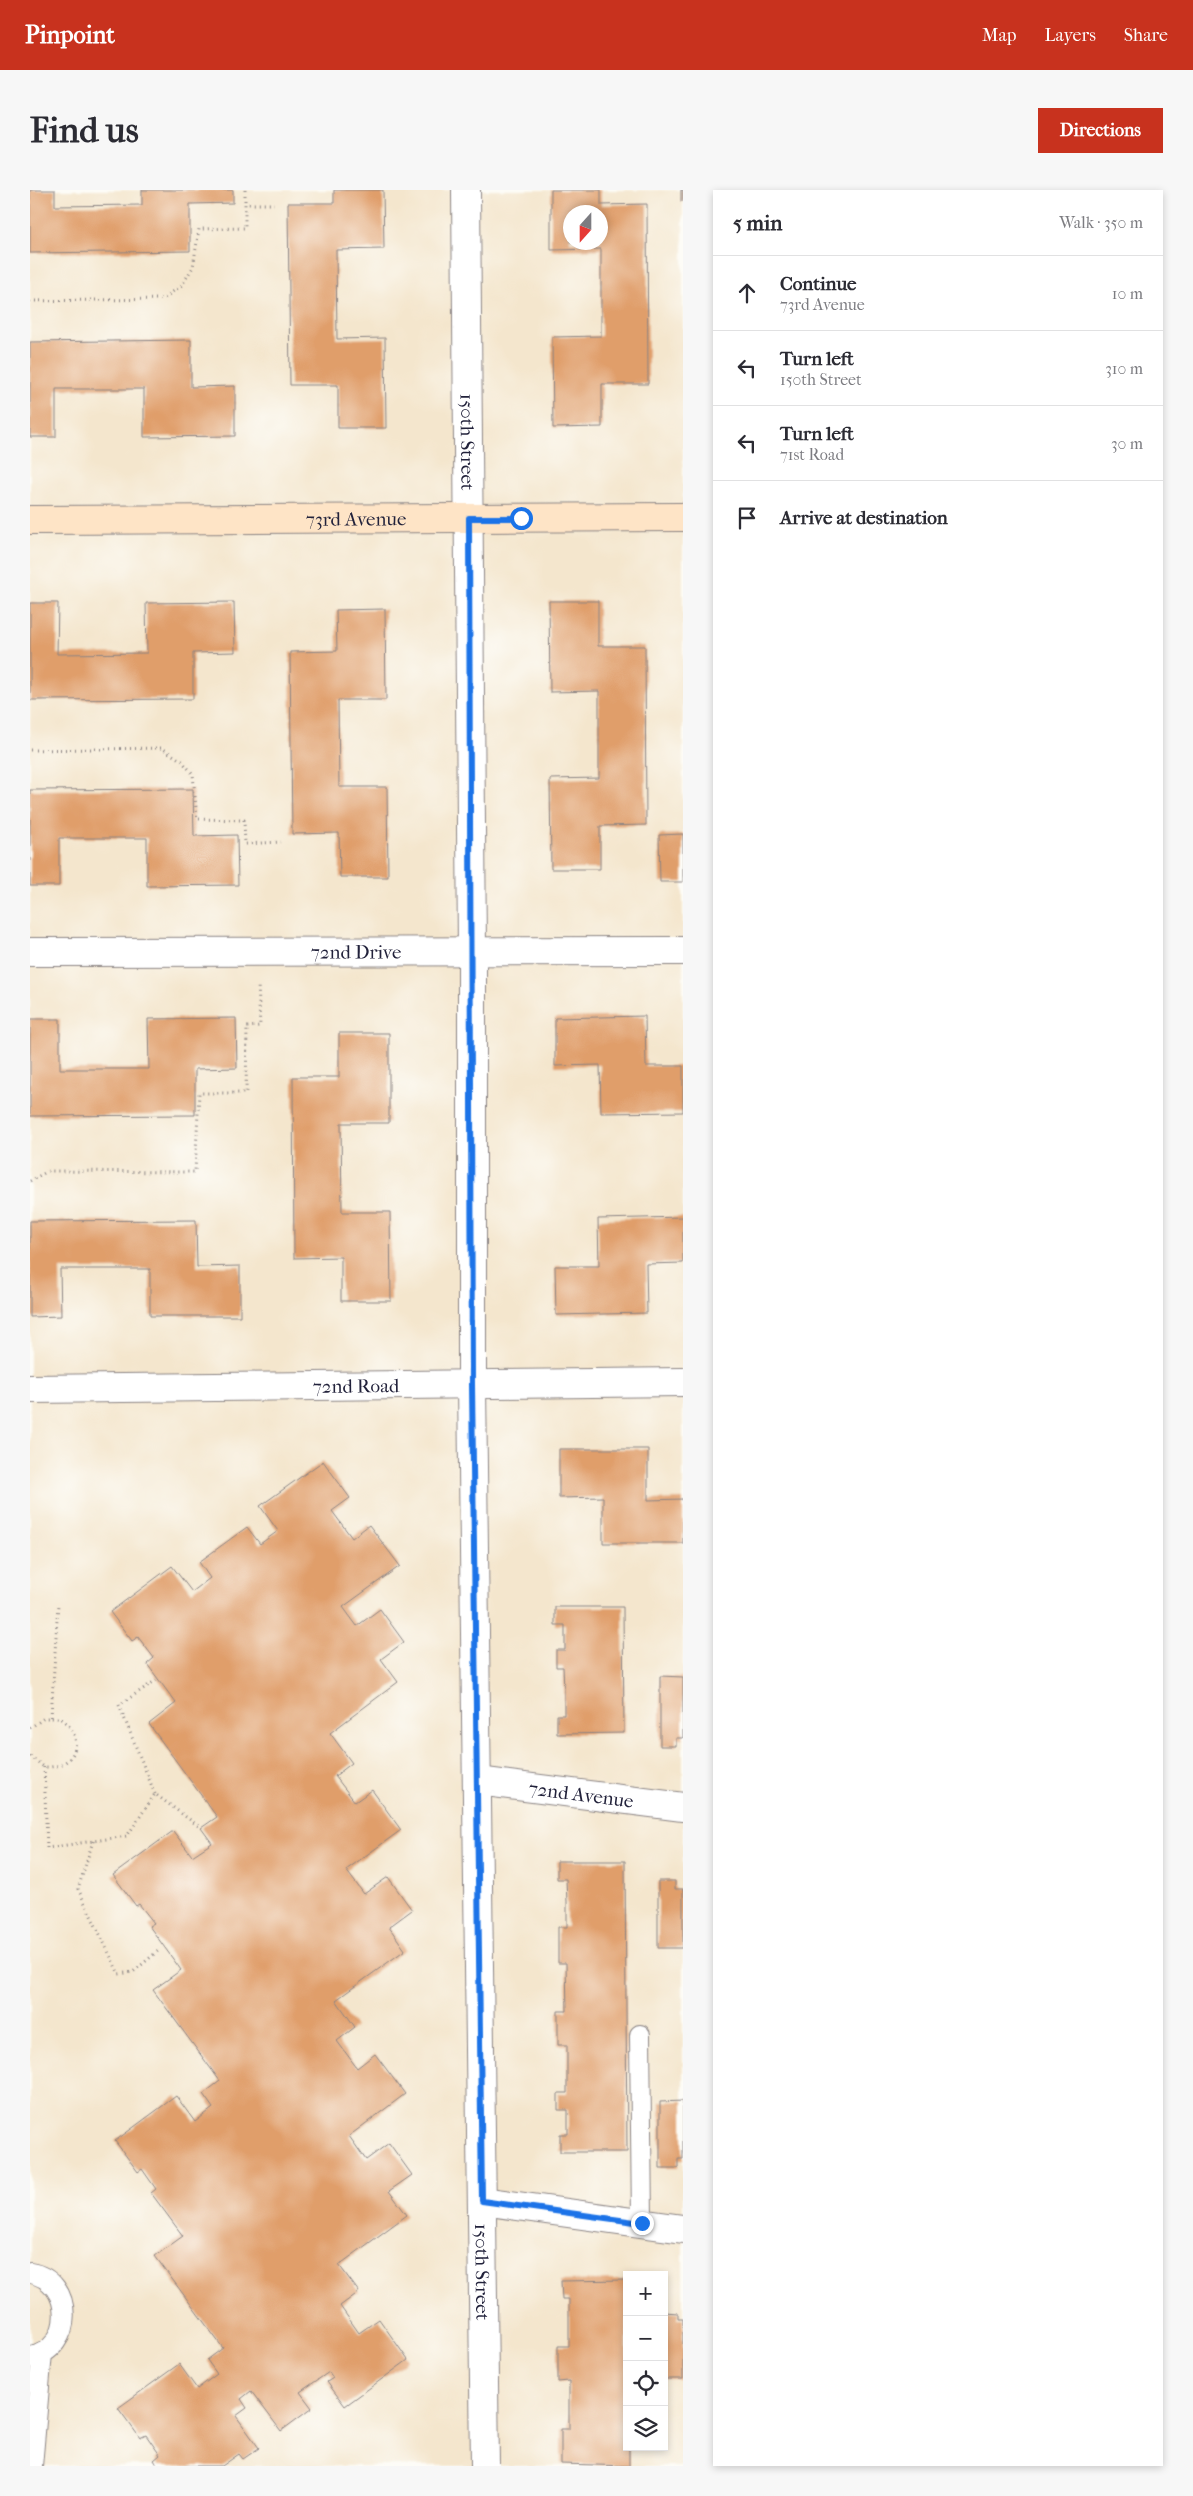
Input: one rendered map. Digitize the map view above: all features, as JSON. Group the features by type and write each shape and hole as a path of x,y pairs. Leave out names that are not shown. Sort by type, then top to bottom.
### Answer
{"street":[{"name":"150th Street","path":"466,190 472,951 472,1384 485,2466"},
{"name":"73rd Avenue","path":"30,520 683,517"},
{"name":"72nd Drive","path":"30,952 683,951"},
{"name":"72nd Road","path":"30,1389 683,1382"},
{"name":"72nd Avenue","path":"478,1781 683,1807"},
{"path":"482,2201 683,2229"}],"lane":[{"path":"640,2035 642,2223"},
{"path":"30,2273 47,2280 57,2290 63,2303 65,2317 62,2332 54,2344 36,2355 32,2466"}],"path":[{"path":"30,301 163,299 182,284 193,267 199,229 245,228 245,190"},
{"path":"245,204 274,204"},
{"path":"30,750 162,748 182,761 193,774 197,819 244,820 245,844 281,842"},
{"path":"30,1181 48,1171 195,1172 199,1093 246,1093 247,1027 260,1026 256,952"},
{"path":"52,1717 58,1604"},
{"path":"158,1679 119,1705 156,1794 201,1828"},
{"path":"30,1728 36,1722 52,1717 60,1718 67,1723 76,1737 76,1746 68,1761 61,1765 44,1767 30,1756"},
{"path":"44,1767 47,1848 127,1836 156,1794"},
{"path":"93,1841 78,1888 119,1974 133,1972 158,1951"}],"building":[{"path":"30,190 55,190 55,206 142,205 142,190 233,190 233,203 190,204 190,251 30,253"},
{"path":"334,190 383,190 384,249 336,250 337,339 385,338 386,428 338,428 338,385 290,385 288,203 334,203"},
{"path":"551,190 601,190 601,205 563,205 563,250 551,250"},
{"path":"681,190 683,190 683,201 681,201"},
{"path":"647,204 648,384 602,384 602,427 553,428 552,337 601,336 601,250 608,250 608,205 601,205"},
{"path":"191,340 191,387 235,386 235,436 144,437 144,389 56,389 56,437 30,437 30,342"},
{"path":"549,601 598,601 598,646 645,646 646,825 600,826 600,869 551,869 550,779 599,778 599,691 550,692"},
{"path":"234,602 235,652 193,653 193,699 30,700 30,603 58,603 57,654 147,653 146,603"},
{"path":"385,609 386,700 338,700 339,787 387,787 388,877 340,877 339,833 292,834 290,652 337,651 336,610"},
{"path":"193,789 194,836 237,835 238,885 147,886 147,838 59,838 59,886 30,886 30,790"},
{"path":"683,834 683,882 660,882 659,835"},
{"path":"645,1016 646,1066 683,1066 683,1112 601,1113 600,1065 555,1066 555,1018"},
{"path":"236,1018 237,1068 195,1069 195,1115 30,1116 30,1019 60,1019 60,1069 149,1069 148,1019"},
{"path":"339,1033 389,1033 389,1123 341,1123 342,1212 390,1212 391,1301 341,1301 341,1257 294,1258 293,1077 339,1077"},
{"path":"683,1217 683,1263 646,1264 647,1313 556,1315 555,1266 599,1266 598,1219"},
{"path":"196,1220 197,1267 240,1266 240,1316 150,1316 150,1269 60,1269 61,1316 30,1317 30,1221"},
{"path":"559,1449 648,1449 648,1500 683,1499 683,1543 603,1543 603,1497 559,1498"},
{"path":"323,1461 350,1498 332,1511 352,1538 369,1525 400,1566 343,1607 357,1626 380,1609 404,1642 381,1659 398,1682 330,1733 352,1763 335,1776 355,1802 372,1790 401,1830 346,1870 364,1894 388,1877 412,1910 389,1927 405,1950 336,2000 355,2027 337,2041 357,2068 375,2054 405,2094 349,2136 366,2160 389,2143 412,2175 389,2191 407,2215 339,2265 359,2292 340,2306 359,2333 379,2319 408,2360 345,2406 327,2382 333,2378 329,2372 300,2392 312,2408 281,2431 251,2391 241,2399 247,2408 236,2416 259,2448 243,2459 239,2454 222,2466 158,2466 154,2460 160,2455 146,2435 140,2438 118,2408 179,2364 197,2389 217,2374 207,2360 223,2348 155,2256 183,2236 151,2193 156,2189 142,2169 138,2172 115,2141 176,2096 195,2122 213,2108 203,2094 220,2081 153,1990 181,1970 149,1926 154,1923 139,1904 136,1906 113,1875 173,1831 192,1856 212,1843 201,1828 217,1817 149,1724 176,1703 147,1664 154,1658 138,1637 132,1641 110,1612 172,1566 192,1592 210,1578 199,1562 247,1527 260,1544 278,1531 260,1506"},
{"path":"555,1607 623,1607 624,1733 557,1734 557,1715 564,1715 564,1691 563,1667 556,1667 556,1650 565,1650 565,1625 555,1625"},
{"path":"660,1676 683,1677 683,1738 676,1738 676,1746 660,1746"},
{"path":"557,1861 625,1861 627,2152 560,2152 560,2134 568,2134 568,2110 558,2110 558,2093 567,2093 567,2045 558,2045 558,2011 567,2011 566,1963 558,1963 558,1927 567,1927 567,1902 566,1879 557,1879"},
{"path":"658,1881 675,1881 675,1889 683,1889 683,1948 658,1948"},
{"path":"683,2101 683,2159 678,2159 678,2168 660,2168 660,2102"},
{"path":"623,2280 623,2451 629,2451 629,2466 561,2464 561,2429 569,2429 569,2381 558,2382 558,2346 569,2346 569,2299 562,2299 561,2281"},
{"path":"668,2312 678,2313 678,2319 683,2319 683,2379 668,2379"}],"route":[{"path":"521,518 469,518 472,1384 478,1744 482,2201 642,2223"}]}
